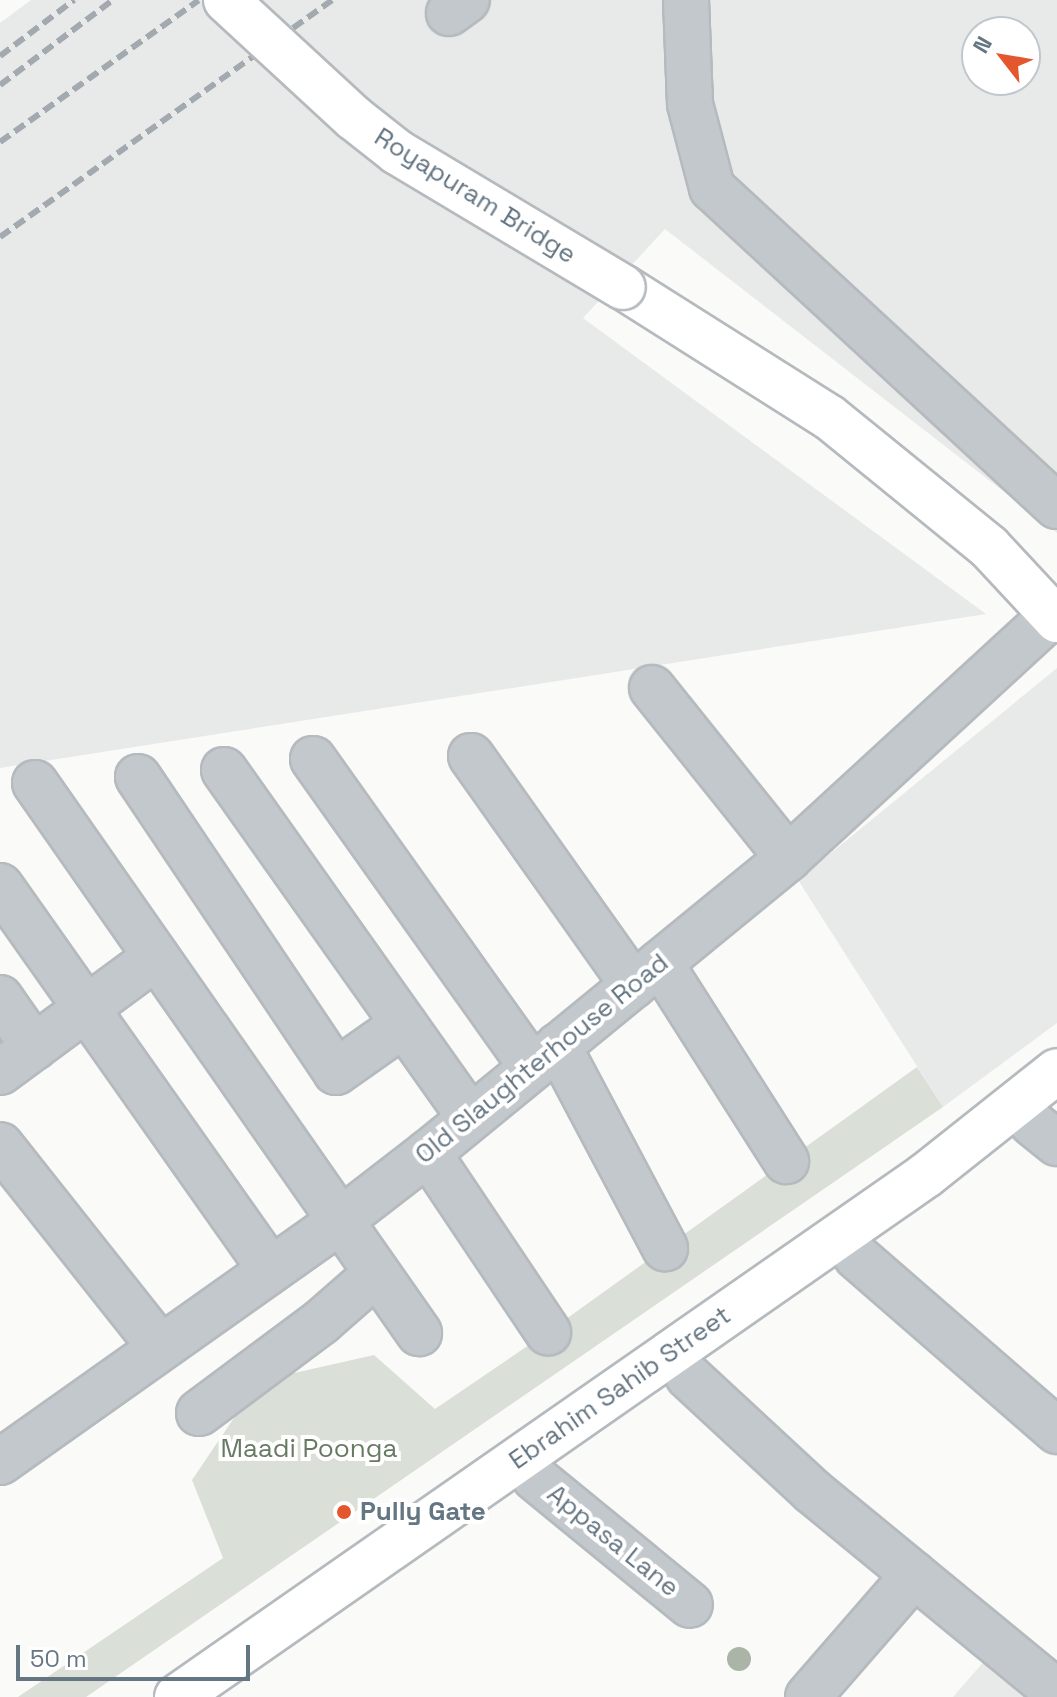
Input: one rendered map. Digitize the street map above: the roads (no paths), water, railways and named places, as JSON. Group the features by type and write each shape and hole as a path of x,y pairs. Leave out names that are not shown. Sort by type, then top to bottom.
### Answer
{"main road":[{"name":"Royapuram Bridge","path":"226,0 354,118 397,152 623,287 829,417 989,547 1054,618"},
{"name":"Ebrahim Sahib Street","path":"177,1697 926,1175 1057,1071"},
{"name":"Ebrahim Sahib Street","path":"225,1697 535,1478 688,1376 1049,1124"}],"street":[{"path":"686,0 690,104 712,188 1057,506"},
{"name":"Old Slaughterhouse Road","path":"0,1462 340,1221 428,1153 788,858 1054,618"},
{"path":"652,688 788,858"},
{"path":"471,756 647,974 786,1161"},
{"path":"313,759 545,1056 665,1248"},
{"path":"224,770 470,1117"},
{"path":"138,777 336,1072 404,1024"},
{"path":"35,783 419,1333"},
{"path":"0,886 270,1269"},
{"path":"0,998 17,1059 156,957"},
{"path":"0,1145 160,1347"},
{"path":"428,1153 548,1332"},
{"path":"856,1256 1057,1431"},
{"path":"199,1413 321,1322 377,1273"},
{"path":"688,1376 812,1491 1055,1685"},
{"name":"Appasa Lane","path":"535,1478 690,1605"},
{"path":"808,1697 914,1575"}],"railway":[{"path":"0,56 74,0"},
{"path":"0,85 113,0"},
{"path":"0,142 199,0"},
{"path":"0,237 332,0"}],"place":[{"name":"Pully Gate","path":"344,1512"}],"park label":[{"name":"Maadi Poonga","path":"309,1449"}]}
